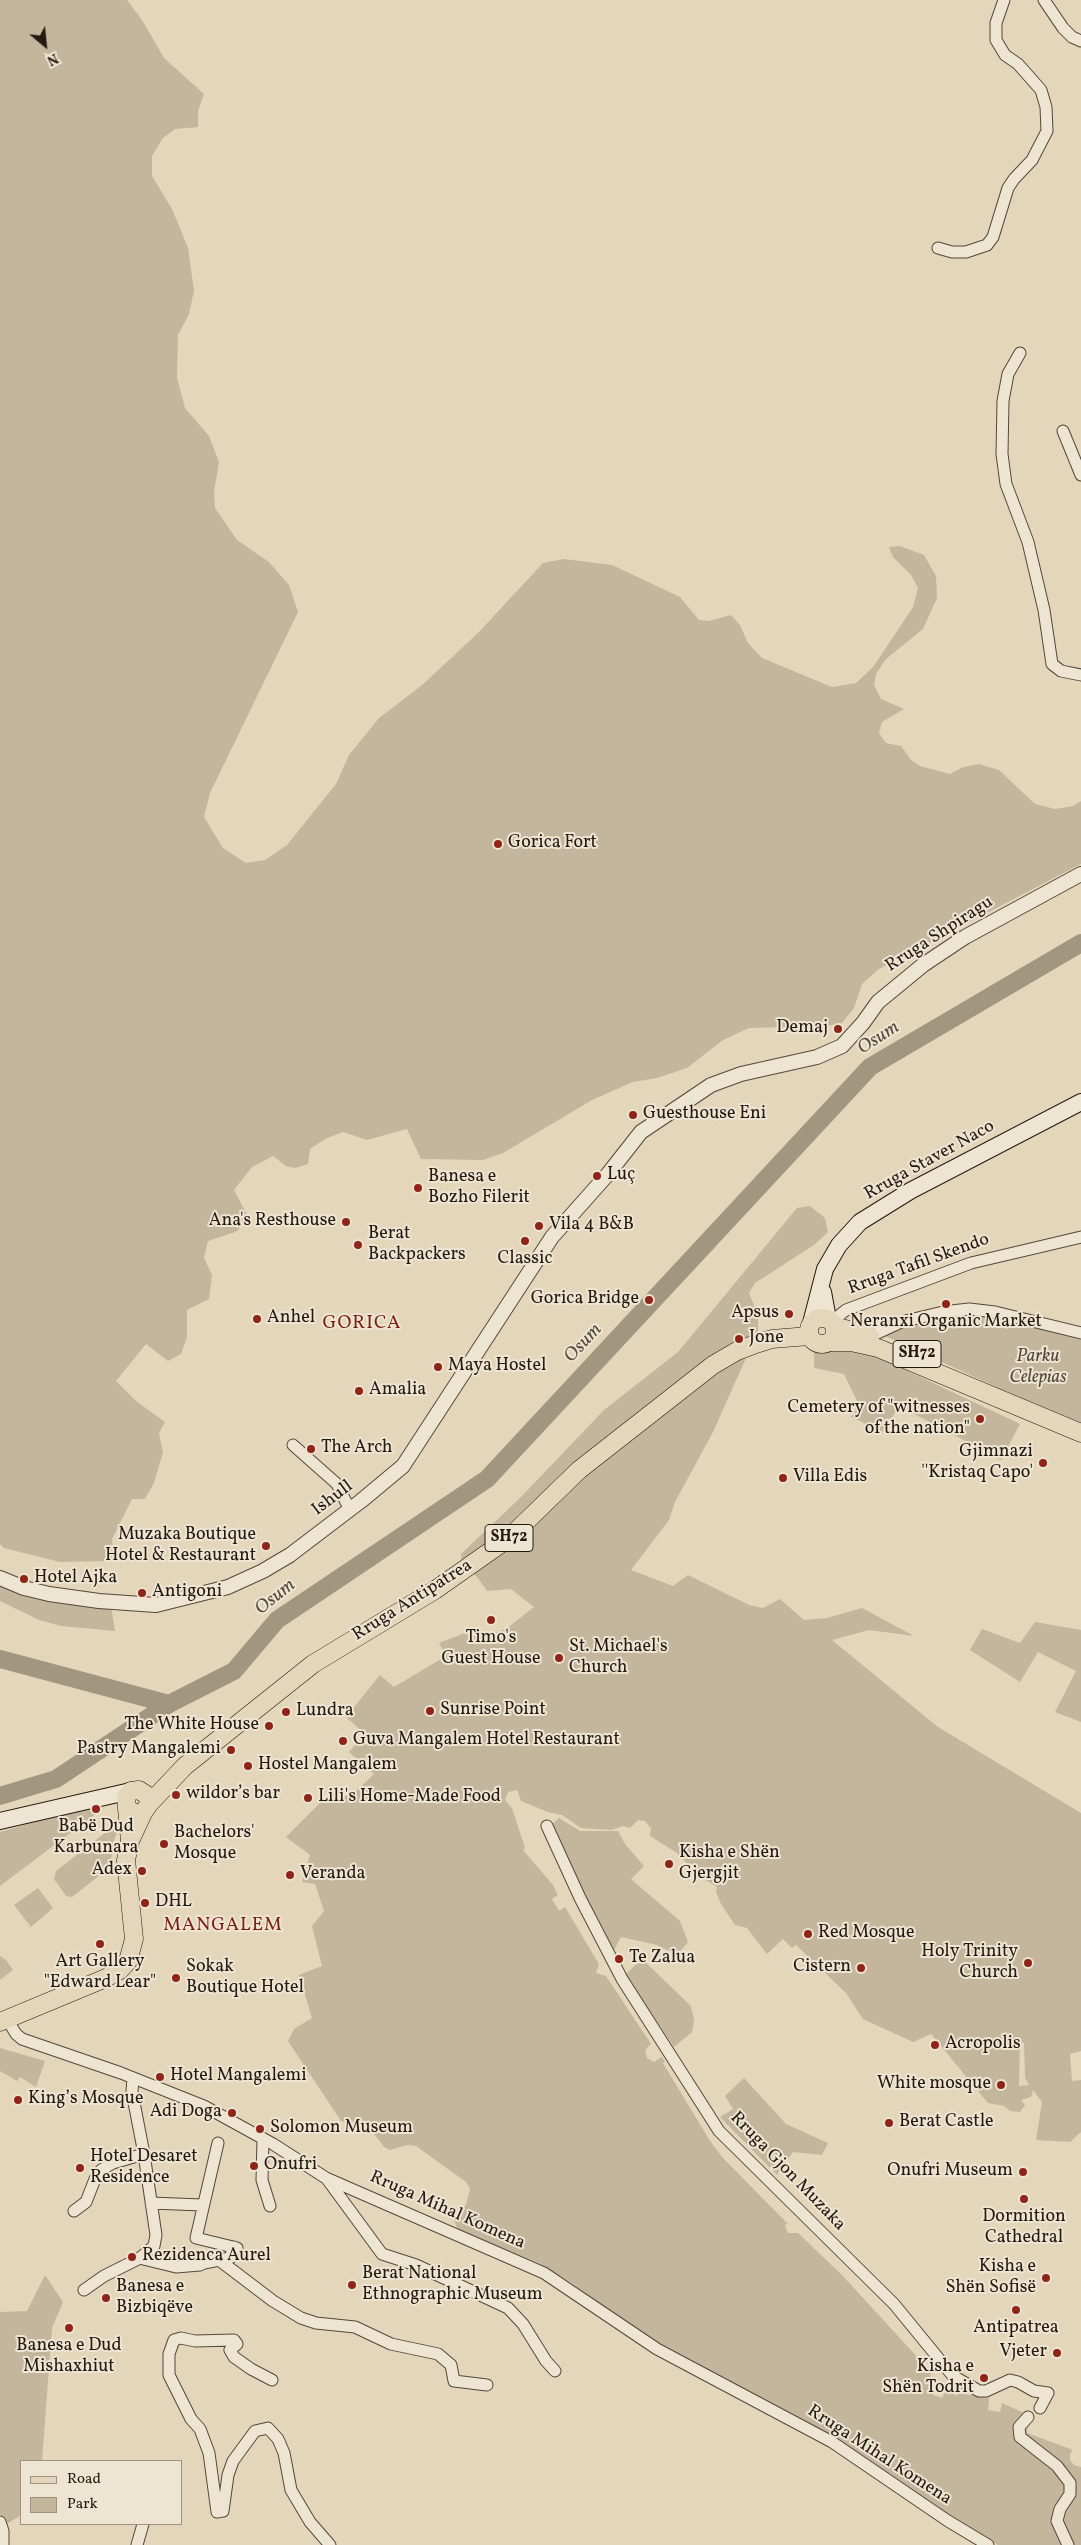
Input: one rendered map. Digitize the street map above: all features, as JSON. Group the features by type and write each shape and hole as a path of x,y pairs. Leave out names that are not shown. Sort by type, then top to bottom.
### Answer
{"main road":[{"name":"Rruga Staver Naco","path":"824,1328 821,1280 839,1245 860,1222 910,1192 1081,1102"},
{"name":"Rruga Antipatrea","path":"824,1328 851,1342 878,1348 1081,1433"},
{"name":"Rruga Antipatrea","path":"4,2021 106,1978 120,1970 128,1961 134,1939 127,1871 130,1841 140,1809 185,1766 313,1664 435,1590 492,1551 549,1502 580,1470 713,1365 737,1351 753,1345 824,1328 871,1336 976,1381 994,1395"},
{"name":"SH72","path":"135,1790 185,1766"},
{"path":"0,1821 86,1800 135,1790 146,1793 140,1809 86,1800"}],"street":[{"path":"938,248 952,252 966,252 987,245 993,236 1008,188 1032,160 1047,131 1046,107 1040,90 1018,64 1005,55 996,40 996,23 1004,0"},
{"path":"1044,0 1063,28 1072,37 1081,41"},
{"path":"1020,352 1008,374 1003,401 1002,454 1006,484 1028,542 1044,610 1052,664 1061,671 1081,676"},
{"path":"1063,431 1081,475"},
{"name":"Rruga Shpiragu","path":"567,1218 608,1174 632,1140 654,1122 690,1098 726,1078 817,1057 842,1046 864,1023 878,1002 922,965 965,937 1081,874"},
{"name":"Ishull","path":"0,1578 24,1588 49,1594 99,1601 156,1605 211,1593 247,1580 290,1555 350,1510 403,1466 538,1257 567,1218"},
{"name":"Rruga Tafil Skendo","path":"824,1328 846,1310 971,1262 1081,1237"},
{"path":"871,1336 901,1322 943,1312 969,1309 995,1312 1081,1333"},
{"path":"293,1445 338,1484 350,1510"},
{"name":"Rruga Gjon Muzaka","path":"546,1826 580,1898 622,1979 720,2131 894,2304 958,2381 979,2391 986,2391 1010,2380 1034,2391 1048,2393 1040,2408"},
{"name":"Rruga Mihal Komena","path":"4,2021 22,2040 133,2078 204,2106 326,2178 544,2273 651,2345 832,2442 948,2521 988,2545"},
{"path":"84,2290 104,2276 139,2258 154,2246 156,2235 144,2154 132,2092 133,2078"},
{"path":"263,2140 262,2180 270,2206"},
{"path":"139,2258 182,2267 230,2258 235,2248 197,2238 202,2205 214,2169 218,2143"},
{"path":"74,2211 86,2202 94,2179 102,2170 113,2163 144,2154"},
{"path":"326,2178 382,2254 423,2268 508,2308 523,2324 546,2361 556,2371"},
{"path":"151,2202 202,2205"},
{"path":"219,2260 273,2301 301,2318 316,2323 355,2327 391,2344 440,2355 451,2365 454,2381 487,2385"},
{"path":"272,2380 234,2357 230,2350 237,2344 234,2340 196,2341 181,2338 174,2340 169,2354 169,2374 191,2419 198,2425 204,2440 213,2474 218,2512 223,2511 228,2475 233,2461 255,2431 268,2428 278,2439 284,2453 291,2490 310,2522 330,2545"},
{"path":"1028,2417 1019,2427 1020,2438 1057,2466 1070,2483 1070,2494 1060,2509 1057,2521 1068,2545"},
{"path":"0,2522 3,2531 3,2545"},
{"path":"137,2545 143,2525"}],"green space":[{"path":"0,0 127,0 142,20 164,58 204,94 198,111 198,127 175,129 163,138 152,156 152,176 172,209 188,248 194,291 189,314 178,335 177,378 185,408 209,436 219,462 214,492 215,508 237,540 269,562 289,585 298,612 210,793 204,817 223,848 246,863 265,860 287,845 336,784 349,755 379,718 421,686 478,633 543,563 564,559 612,565 680,597 699,620 709,621 731,615 740,625 748,643 762,658 832,687 856,683 873,667 913,607 918,588 911,575 893,557 889,547 900,546 924,555 936,576 937,598 923,629 886,659 876,674 874,685 881,699 904,709 882,722 879,733 886,743 901,746 911,760 920,766 950,774 963,767 979,764 999,770 1035,804 1055,809 1073,806 1081,801 1081,864 879,969 862,984 854,1008 842,1023 827,1026 749,1028 723,1040 687,1068 657,1078 633,1082 592,1100 503,1153 483,1160 421,1159 407,1129 367,1140 343,1132 325,1139 310,1149 308,1164 295,1168 286,1166 273,1156 252,1167 234,1190 247,1215 238,1231 208,1241 204,1258 212,1275 209,1299 187,1310 187,1337 181,1354 168,1361 146,1344 116,1381 136,1401 165,1422 159,1433 163,1452 154,1483 145,1499 132,1499 112,1539 114,1561 60,1562 4,1548 0,1544"},
{"path":"810,1206 825,1218 828,1232 814,1245 755,1283 749,1293 758,1315 758,1331 713,1432 675,1502 669,1520 631,1570 673,1586 688,1575 749,1605 763,1608 780,1599 804,1620 827,1618 862,1608 914,1636 869,1630 832,1640 938,1727 1081,1813 1081,2051 1070,2054 1072,2081 1081,2080 1081,2132 1070,2142 1036,2140 1042,2102 1033,2090 1031,2097 1021,2100 1025,2105 1020,2112 1010,2111 1004,2106 988,2103 931,2034 913,2042 863,2019 846,1993 796,1945 792,1948 783,1939 767,1954 747,1928 735,1925 721,1904 716,1892 717,1887 698,1875 677,1853 650,1836 651,1828 645,1821 638,1820 630,1828 623,1826 611,1830 581,1828 562,1815 548,1812 521,1801 517,1790 508,1792 505,1800 512,1808 525,1848 523,1850 553,1885 558,1895 552,1899 559,1911 565,1907 599,1964 596,1973 606,1976 651,2044 645,2050 647,2058 654,2062 662,2057 665,2062 663,2063 710,2141 723,2158 788,2224 785,2225 788,2233 798,2233 842,2275 931,2372 929,2385 933,2395 942,2398 945,2392 941,2389 943,2388 955,2392 954,2395 956,2396 958,2393 989,2398 988,2410 1000,2412 1002,2403 1024,2413 1029,2421 1027,2433 1073,2450 1070,2454 1070,2460 1074,2465 1081,2467 1081,2545 998,2545 627,2325 572,2283 539,2263 458,2230 454,2220 458,2210 466,2205 470,2189 466,2182 416,2146 407,2145 390,2150 384,2147 364,2121 359,2120 347,2123 341,2121 288,2041 294,2029 312,2018 299,1975 322,1966 312,1926 324,1911 315,1884 302,1882 310,1855 286,1837 324,1799 352,1795 374,1774 349,1752 365,1734 346,1717 380,1675 394,1687 446,1656 439,1643 465,1633 480,1638 506,1629 534,1607 511,1589 487,1591 477,1577 462,1564 461,1554 521,1497 604,1410 678,1352 797,1208","holes":["1020,2042 1024,2043 1025,2078 1029,2085 1019,2086"]},
{"name":"Parku Celepias","path":"964,1313 998,1317 1081,1340 1081,1428 1000,1394 994,1386 883,1335 902,1325"},
{"path":"814,1345 874,1355 1020,1424 1001,1460 899,1406 883,1432 851,1417 859,1405 844,1374 814,1368"},
{"path":"0,1580 111,1606 115,1631 61,1626 39,1620 0,1601"},
{"path":"1035,1622 1081,1630 1081,1722 1055,1712 1076,1671 1038,1652 1020,1682 970,1650 982,1629 1020,1643"},
{"path":"93,1805 99,1805 101,1810 0,1886 0,1832"},
{"path":"559,1818 580,1831 618,1831 625,1844 644,1866 631,1879 680,1921 688,1942 677,1955 657,1945 621,1937 612,1954 549,1827"},
{"path":"123,1819 114,1840 110,1867 72,1897 66,1896 54,1879 56,1871"},
{"path":"38,1888 53,1908 31,1927 14,1905"},
{"path":"0,1956 6,1960 13,1970 0,1980"},
{"path":"642,1959 691,2006 694,2021 692,2032 674,2047 625,1975"},
{"path":"0,2048 45,2061 36,2087 20,2077 17,2081 0,2071"},
{"path":"744,2078 786,2124 828,2143 822,2155 793,2152 777,2175 720,2117 733,2109 725,2096"},
{"path":"45,2275 63,2302 52,2328 42,2460 20,2460 20,2516 5,2525 0,2513 0,2312 27,2311"}],"waterway":[{"name":"Osum","path":"0,1659 169,1704 234,1671 277,1620 487,1479 870,1067 1081,943"},
{"path":"0,1796 56,1779 169,1704"}],"place":[{"name":"Gorica Fort","path":"498,844"},
{"name":"Demaj","path":"838,1029"},
{"name":"Guesthouse Eni","path":"633,1115"},
{"name":"Luç","path":"597,1176"},
{"name":"Banesa e Bozho Filerit","path":"418,1188"},
{"name":"Ana's Resthouse","path":"346,1222"},
{"name":"Vila 4 B&B","path":"539,1226"},
{"name":"Classic","path":"525,1241"},
{"name":"Berat Backpackers","path":"358,1245"},
{"name":"Gorica Bridge","path":"649,1300"},
{"name":"Neranxi Organic Market","path":"946,1304"},
{"name":"Apsus","path":"789,1314"},
{"name":"Anhel","path":"257,1319"},
{"name":"Jone","path":"739,1339"},
{"name":"Maya Hostel","path":"438,1367"},
{"name":"Amalia","path":"359,1391"},
{"name":"Cemetery of \"witnesses of the nation\"","path":"980,1419"},
{"name":"The Arch","path":"311,1449"},
{"name":"Gjimnazi ''Kristaq Capo'","path":"1043,1463"},
{"name":"Villa Edis","path":"783,1478"},
{"name":"Muzaka Boutique Hotel & Restaurant","path":"266,1546"},
{"name":"Hotel Ajka","path":"24,1579"},
{"name":"Antigoni","path":"142,1593"},
{"name":"Timo's Guest House","path":"491,1620"},
{"name":"St. Michael's Church","path":"559,1658"},
{"name":"Sunrise Point","path":"430,1711"},
{"name":"Lundra","path":"286,1712"},
{"name":"The White House","path":"269,1726"},
{"name":"Guva Mangalem Hotel Restaurant","path":"343,1741"},
{"name":"Pastry Mangalemi","path":"231,1750"},
{"name":"Hostel Mangalem","path":"248,1766"},
{"name":"wildor’s bar","path":"176,1795"},
{"name":"Lili's Home-Made Food","path":"308,1798"},
{"name":"Babë Dud Karbunara","path":"96,1809"},
{"name":"Bachelors' Mosque","path":"164,1844"},
{"name":"Kisha e Shën Gjergjit","path":"669,1864"},
{"name":"Adex","path":"142,1871"},
{"name":"Veranda","path":"290,1875"},
{"name":"DHL","path":"145,1903"},
{"name":"Red Mosque","path":"808,1934"},
{"name":"Art Gallery \"Edward Lear\"","path":"100,1944"},
{"name":"Te Zalua","path":"619,1959"},
{"name":"Holy Trinity Church","path":"1028,1963"},
{"name":"Cistern","path":"861,1968"},
{"name":"Sokak Boutique Hotel","path":"176,1978"},
{"name":"Acropolis","path":"935,2045"},
{"name":"Hotel Mangalemi","path":"160,2077"},
{"name":"White mosque","path":"1001,2085"},
{"name":"King’s Mosque","path":"18,2100"},
{"name":"Adi Doga","path":"232,2113"},
{"name":"Berat Castle","path":"889,2123"},
{"name":"Solomon Museum","path":"260,2129"},
{"name":"Onufri","path":"254,2166"},
{"name":"Hotel Desaret Residence","path":"80,2168"},
{"name":"Onufri Museum","path":"1023,2172"},
{"name":"Dormition Cathedral","path":"1024,2199"},
{"name":"Rezidenca Aurel","path":"132,2257"},
{"name":"Kisha e Shën Sofisë","path":"1046,2278"},
{"name":"Berat National Ethnographic Museum","path":"352,2285"},
{"name":"Banesa e Bizbiqëve","path":"106,2298"},
{"name":"Antipatrea","path":"1016,2310"},
{"name":"Banesa e Dud Mishaxhiut","path":"69,2328"},
{"name":"Vjeter","path":"1057,2353"},
{"name":"Kisha e Shën Todrit","path":"984,2378"}],"district":[{"name":"GORICA","path":"362,1325"},
{"name":"MANGALEM","path":"223,1927"}]}
